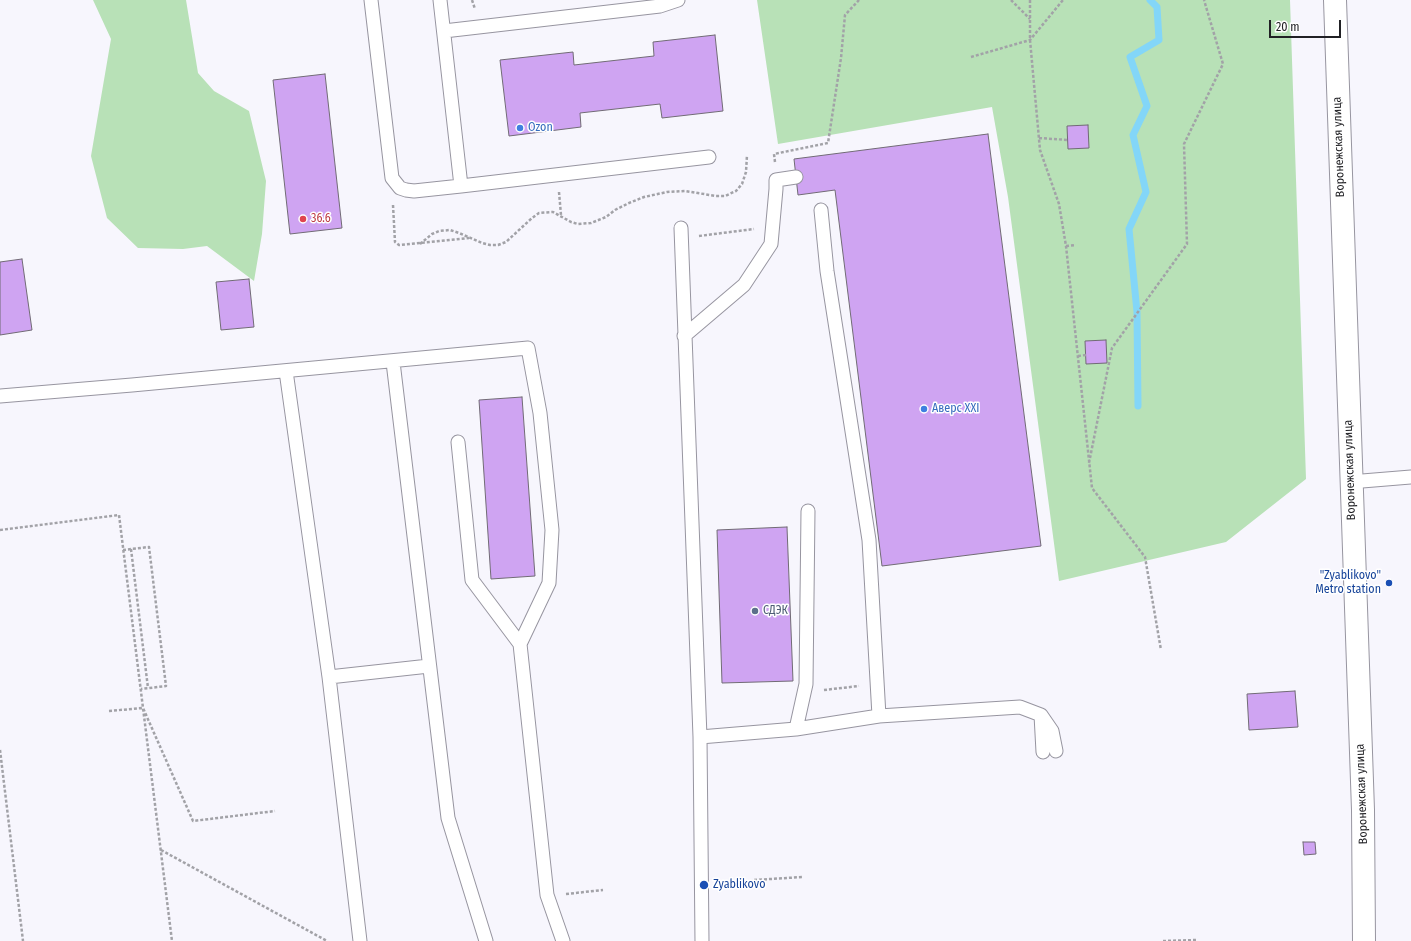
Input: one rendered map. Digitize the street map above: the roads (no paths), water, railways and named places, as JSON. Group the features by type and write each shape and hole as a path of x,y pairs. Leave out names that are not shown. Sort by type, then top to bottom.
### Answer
{"street":[{"name":"Воронежская улица","path":"1335,0 1350,482 1362,803 1364,941"}],"lane":[{"path":"371,0 392,178 396,184 406,190 414,191 461,186 709,157"},
{"path":"440,0 461,186"},
{"path":"444,31 660,6 678,0"},
{"path":"684,336 744,285 770,244 776,180 796,177"},
{"path":"821,210 827,271 869,540 879,716"},
{"path":"681,234 700,737 702,941"},
{"path":"0,396 393,362 528,348 540,413 552,530 549,583 520,644"},
{"path":"393,362 448,818 486,941"},
{"path":"286,371 328,677 360,941"},
{"path":"458,442 472,580 520,644 547,895 563,941"},
{"path":"1350,482 1411,477"},
{"path":"796,729 806,684 808,511"},
{"path":"328,677 430,666"},
{"path":"700,737 796,729 879,716 1020,707 1041,715 1052,731 1050,752"}],"waterway":[{"path":"1138,406 1137,312 1129,229 1146,192 1133,135 1147,106 1130,57 1159,40 1157,7 1150,0"}],"place":[{"name":"Ozon","path":"520,128"},
{"name":"36.6","path":"303,219"},
{"name":"Аверс XXI","path":"924,409"},
{"name":"\"Zyablikovo\" Metro station","path":"1389,583"},
{"name":"СДЭК","path":"755,611"},
{"name":"Zyablikovo","path":"704,885"}]}
